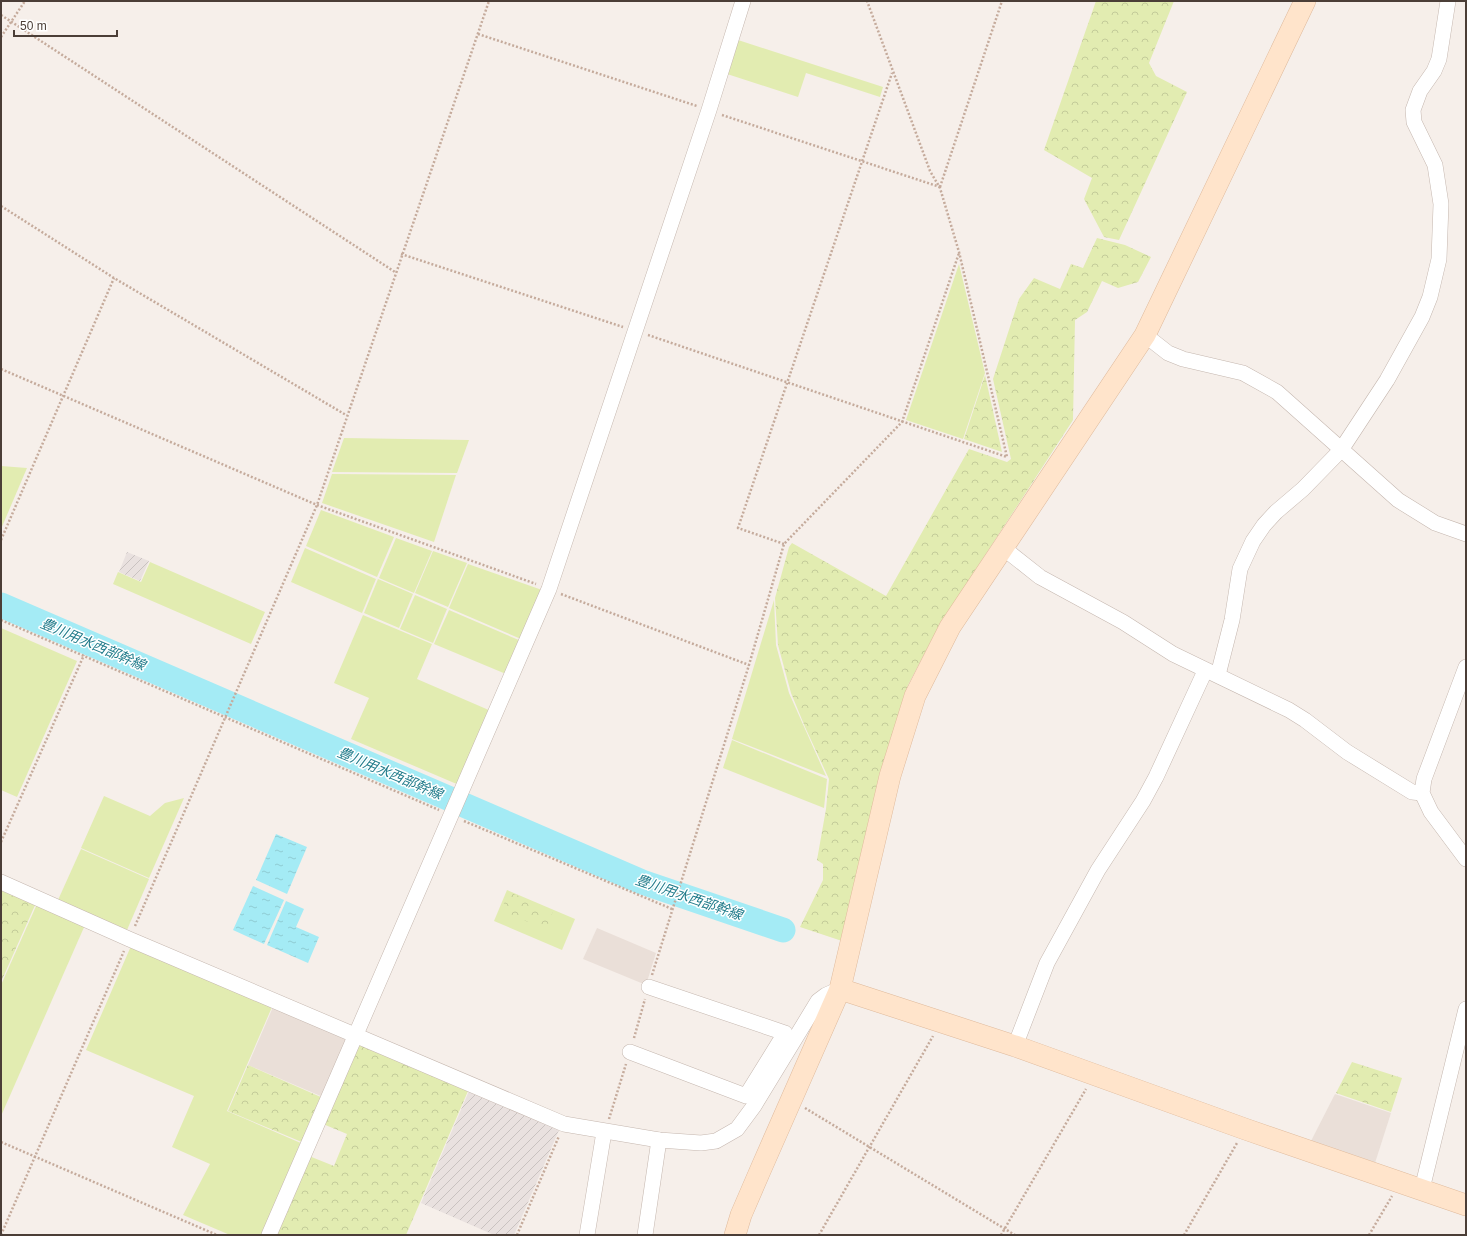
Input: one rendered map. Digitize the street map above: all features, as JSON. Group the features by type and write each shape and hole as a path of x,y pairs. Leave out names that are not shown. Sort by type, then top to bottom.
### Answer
{"street":[{"path":"269,1235 549,589 709,110 743,1"},
{"path":"735,1235 744,1209 840,989 890,776 915,696 950,627 1145,335 1305,1"},
{"path":"1015,1046 1047,963 1098,870 1143,801 1211,673 1232,620 1240,569 1253,541 1264,525 1276,512 1303,489 1341,450 1386,380 1422,317 1436,276 1441,235 1441,204 1435,165 1414,122 1413,110 1420,91 1434,71 1439,59 1448,1"},
{"path":"1145,335 1168,353 1184,359 1233,370 1262,382 1277,392 1398,500 1434,523 1466,534"},
{"path":"1002,548 1040,576 1123,622 1173,654 1289,710 1305,720 1347,752 1412,792 1422,793"},
{"path":"1466,667 1424,779 1422,793 1430,812 1466,859"},
{"path":"1,882 129,939 564,1124 604,1132 659,1140 701,1143 716,1141 736,1129 754,1106 818,1001 826,995 840,989 1015,1046 1245,1129 1466,1205"},
{"path":"630,1052 746,1096 785,1033 649,987"},
{"path":"1422,1190 1466,1009"},
{"path":"587,1235 604,1132"},
{"path":"646,1235 659,1140"}],"path":[{"path":"1,37 25,1"},
{"path":"1,1235 317,505 346,415 489,1"},
{"path":"401,254 787,382 1007,458 959,252 940,188 930,171 892,73 867,1"},
{"path":"940,188 1002,1"},
{"path":"1,16 395,272"},
{"path":"784,544 738,528 892,73"},
{"path":"1,206 114,278 346,415"},
{"path":"604,1132 749,665 784,544 902,422 959,252"},
{"path":"1,540 114,278"},
{"path":"1,369 317,505 549,589 749,665"},
{"path":"1,620 226,718 452,812 672,909"},
{"path":"1,842 84,655"},
{"path":"819,1235 941,1021"},
{"path":"1001,1235 1094,1075"},
{"path":"792,1101 870,1146 1015,1235"},
{"path":"517,1235 564,1124"},
{"path":"1184,1235 1245,1129"},
{"path":"1,1142 217,1235"},
{"path":"1369,1235 1392,1196 1398,1182"}],"shaded area":[{"path":"127,552 149,561 140,581 119,572"},
{"path":"597,928 656,953 646,985 583,959"},
{"path":"273,1007 348,1040 323,1097 248,1065"},
{"path":"469,1091 559,1130 514,1235 494,1235 421,1203"},
{"path":"1335,1094 1391,1113 1375,1163 1311,1141"}],"green space":[{"path":"1096,1 1174,1 1149,63 1156,76 1187,92 1119,240 1104,237 1084,199 1092,178 1044,150"},
{"path":"735,39 883,87 880,97 806,73 798,97 724,73"},
{"path":"1097,238 1125,245 1151,257 1138,282 1118,288 1102,281 1087,312 1075,320 1073,420 939,626 908,685 888,748 842,941 800,927 823,880 823,864 817,860 826,809 829,779 791,693 778,645 775,598 789,547 792,543 886,596 969,449 1007,462 1011,459 993,379 1019,299 1034,278 1060,289 1071,264 1083,268"},
{"path":"959,264 985,373 963,439 906,420"},
{"path":"985,375 1002,452 964,439"},
{"path":"344,438 469,440 457,473 332,472"},
{"path":"1,466 27,468 1,529"},
{"path":"332,474 456,475 434,542 322,503"},
{"path":"321,510 394,537 377,577 306,546"},
{"path":"396,538 432,551 414,593 379,578"},
{"path":"305,548 376,579 362,613 291,582"},
{"path":"433,551 467,563 448,607 415,593"},
{"path":"150,562 265,612 251,644 113,584 118,572 141,582"},
{"path":"468,564 542,590 521,639 449,608"},
{"path":"378,579 413,594 399,628 364,613"},
{"path":"415,595 447,609 433,643 400,629"},
{"path":"774,600 776,645 789,693 826,776 732,739"},
{"path":"449,610 521,641 506,674 434,644"},
{"path":"363,615 432,644 417,679 491,711 459,785 351,739 369,698 334,683"},
{"path":"1,628 77,661 17,797 1,790"},
{"path":"732,740 827,779 824,808 723,768"},
{"path":"104,796 150,816 165,803 184,798 149,878 81,848"},
{"path":"81,849 149,879 127,930 58,900"},
{"path":"1,888 36,903 1,982"},
{"path":"507,890 575,919 562,950 494,921"},
{"path":"509,892 553,911 546,930 501,910"},
{"path":"37,904 85,925 1,1116 1,985"},
{"path":"131,946 272,1007 227,1111 303,1144 264,1235 230,1235 183,1215 210,1164 172,1147 194,1096 86,1050"},
{"path":"358,1044 468,1091 406,1235 275,1235 309,1156 334,1166 347,1134 323,1124"},
{"path":"1352,1062 1402,1078 1391,1112 1336,1093"},
{"path":"248,1065 323,1098 304,1143 228,1111"}],"water":[{"path":"276,834 307,847 287,894 256,880"},
{"path":"253,886 284,900 264,944 233,930"},
{"path":"286,901 304,909 296,927 319,937 308,963 267,945"}],"waterway":[{"name":"豊川用水西部幹線","path":"1,605 642,882 783,930"}]}
